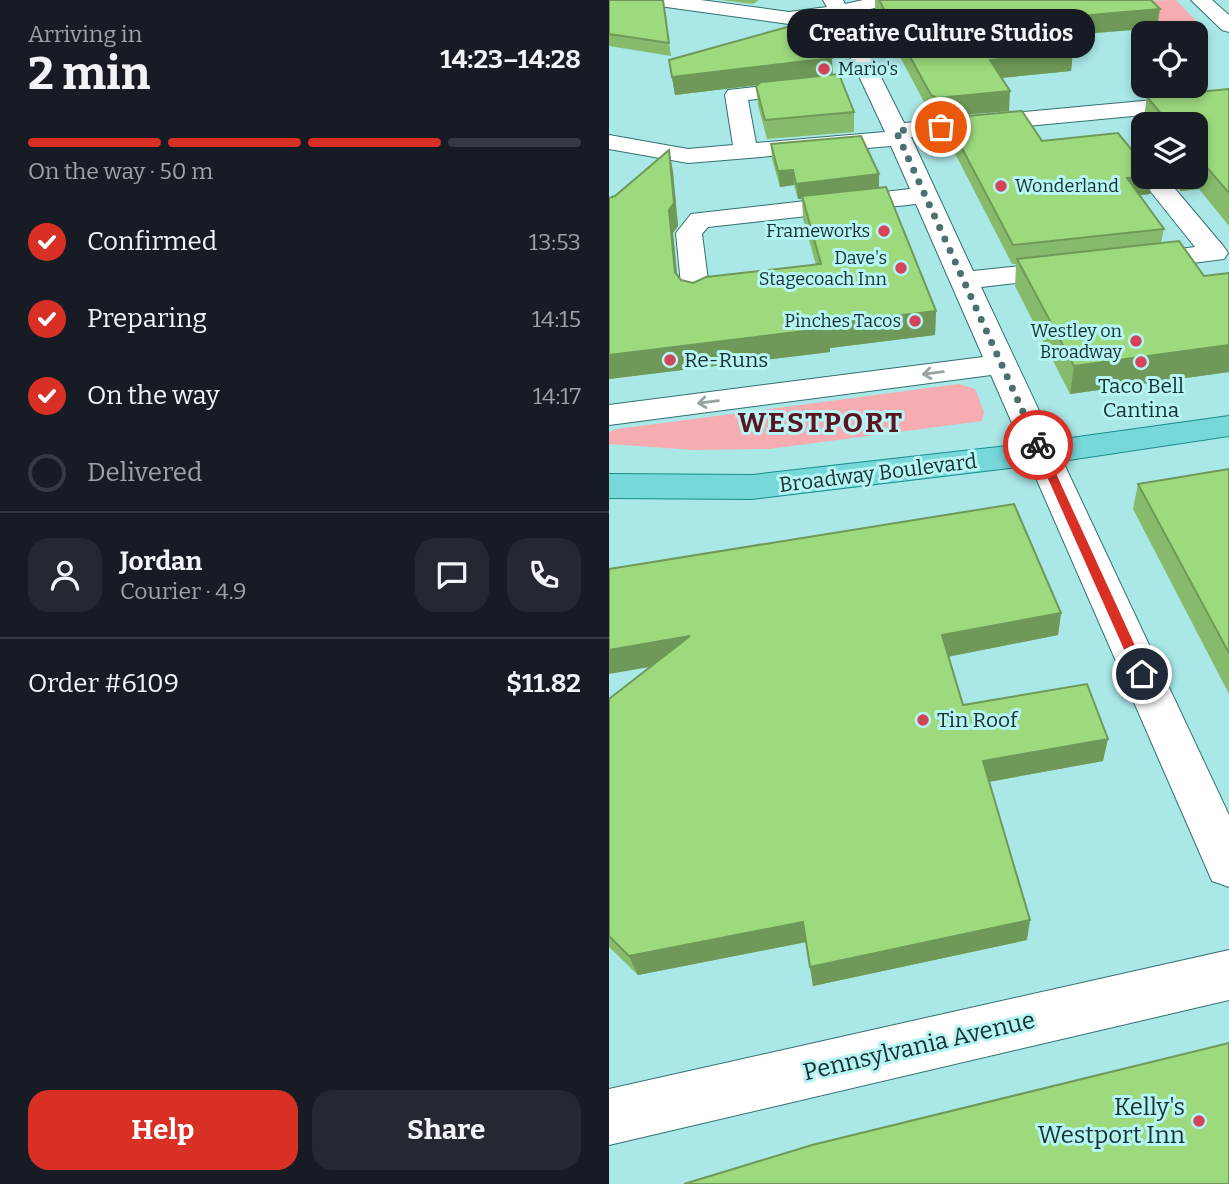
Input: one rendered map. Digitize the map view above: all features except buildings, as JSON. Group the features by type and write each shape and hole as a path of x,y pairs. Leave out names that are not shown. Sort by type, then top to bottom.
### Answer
{"main road":[{"name":"Broadway Boulevard","path":"609,486 752,488 1042,453 1229,426"}],"street":[{"path":"659,0 765,17 801,18 835,6 872,5 881,0"},
{"path":"1201,0 1229,26"},
{"path":"835,6 863,82 897,134 1229,866"},
{"path":"746,152 736,95 829,85"},
{"path":"609,142 674,155 746,152 1229,100"},
{"path":"1099,112 1117,134"},
{"path":"654,172 674,155"},
{"path":"964,280 1214,253 1162,189"},
{"path":"696,295 689,233 700,220 925,195"},
{"path":"609,415 1001,364"},
{"name":"Pennsylvania Avenue","path":"609,1117 1229,975"}],"shaded area":[{"path":"1176,0 1196,21 1151,21 1133,1"},
{"path":"959,384 975,389 984,412 982,421 769,449 694,450 609,444 609,432 617,429"}],"way so far":[{"path":"941,127 896,131 1038,445"}],"place":[{"name":"Mario's","path":"824,69"},
{"name":"Creative Culture Studios","path":"941,127"},
{"name":"Wonderland","path":"1001,186"},
{"name":"Frameworks","path":"884,231"},
{"name":"Dave's Stagecoach Inn","path":"901,268"},
{"name":"Pinches Tacos","path":"915,321"},
{"name":"Westley on Broadway","path":"1136,341"},
{"name":"Re-Runs","path":"670,360"},
{"name":"Taco Bell Cantina","path":"1141,362"},
{"name":"Tin Roof","path":"923,720"},
{"name":"Kelly's Westport Inn","path":"1199,1121"}],"district":[{"name":"WESTPORT","path":"821,422"}],"route":[{"path":"1038,445 1142,674"}]}
